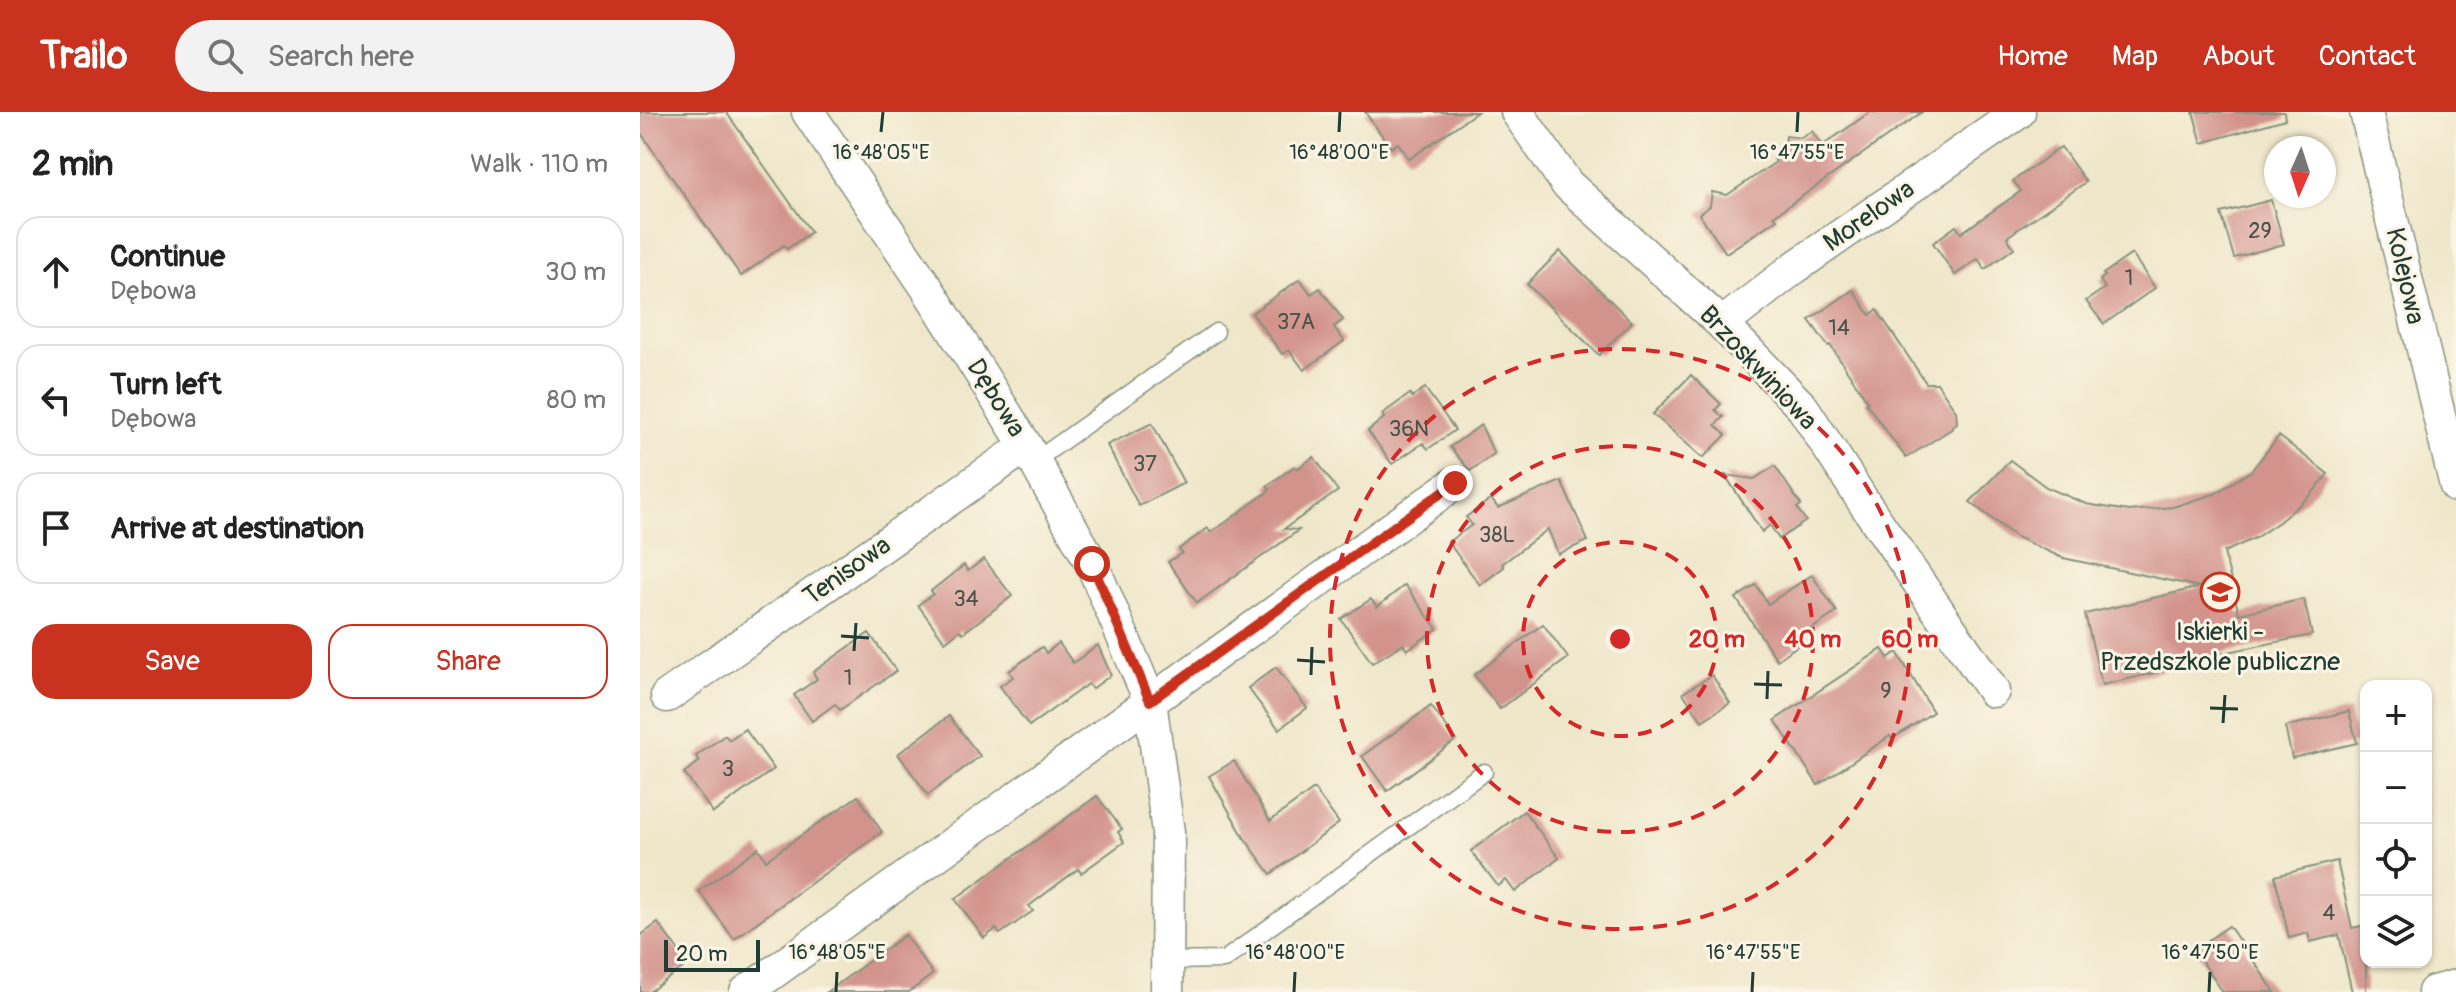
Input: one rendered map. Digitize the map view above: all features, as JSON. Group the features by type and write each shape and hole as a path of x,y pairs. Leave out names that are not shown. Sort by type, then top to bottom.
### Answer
{"street":[{"name":"Dębowa","path":"808,112 927,288 1030,454 1092,564 1150,701 1168,832 1167,977"},
{"name":"Brzoskwiniowa","path":"1517,112 1567,184 1722,324 1803,408 1993,691"},
{"name":"Morelowa","path":"1722,324 1794,268 2019,112"},
{"name":"Kolejowa","path":"2366,112 2456,486"},
{"name":"Tenisowa","path":"667,696 1030,454"},
{"path":"746,992 1455,483"},
{"path":"2434,992 2456,986"}],"lane":[{"path":"1030,454 1216,332"},
{"path":"1167,977 1224,960 1484,772"}],"building":[{"path":"640,112 726,112 811,232 787,249 784,245 741,276 640,132"},
{"path":"1365,112 1477,112 1409,159 1398,143 1391,148"},
{"path":"1870,112 1922,112 1726,253 1699,214 1710,206 1712,192 1727,195 1776,162 1774,158 1784,150 1786,136 1801,138 1812,131 1822,146"},
{"path":"2193,112 2284,112 2285,119 2202,143"},
{"path":"2061,147 2086,182 2007,237 2014,248 1985,269 1978,259 1955,275 1933,243 1956,226 1961,233 2021,191 2013,181"},
{"path":"2264,202 2264,208 2273,208 2284,244 2234,258 2221,213"},
{"path":"1560,251 1632,322 1599,355 1527,284"},
{"path":"2132,254 2155,288 2104,324 2086,301 2105,288 2100,280 2105,276 2103,274"},
{"path":"1300,279 1311,294 1320,288 1343,320 1334,327 1344,341 1304,370 1289,350 1282,354 1252,313"},
{"path":"1853,290 1870,315 1877,310 1926,383 1937,383 1956,411 1957,423 1953,428 1906,458 1866,403 1830,345 1809,320"},
{"path":"1691,375 1721,404 1715,410 1723,417 1715,425 1726,435 1703,458 1653,414"},
{"path":"1425,388 1455,430 1428,449 1423,443 1392,464 1368,431 1384,418 1382,414 1410,394 1412,397"},
{"path":"1152,423 1184,483 1139,506 1107,445"},
{"path":"1481,425 1494,454 1470,471 1450,447"},
{"path":"2279,436 2328,474 2310,496 2279,522 2255,538 2224,552 2239,614 2304,599 2312,635 2183,661 2184,666 2102,685 2085,614 2200,587 2063,558 2016,537 1970,502 2010,460 2046,487 2086,504 2129,511 2173,507 2214,494 2251,471"},
{"path":"1314,457 1338,491 1284,529 1299,530 1197,603 1168,562 1182,553 1179,549 1208,528 1210,532 1225,523 1270,490 1267,486"},
{"path":"1775,466 1801,505 1797,508 1806,521 1779,539 1770,525 1762,532 1725,475 1754,479"},
{"path":"1561,481 1588,541 1558,554 1548,529 1480,585 1448,542 1472,525 1466,517 1491,499 1498,508"},
{"path":"984,559 1012,596 963,633 960,630 945,642 918,605 964,565 968,571"},
{"path":"1812,575 1837,612 1793,641 1797,646 1777,660 1736,598 1756,585 1768,604"},
{"path":"1405,585 1437,629 1407,650 1403,644 1372,663 1341,619 1371,599 1377,607"},
{"path":"1543,624 1568,658 1500,709 1474,675"},
{"path":"869,633 896,671 840,710 835,704 812,721 794,695 817,679 813,672"},
{"path":"1059,643 1073,663 1098,645 1111,675 1092,689 1088,684 1029,726 1000,686 1013,677 1009,671 1042,647 1046,653"},
{"path":"1882,649 1888,658 1897,652 1933,712 1892,739 1890,736 1818,785 1775,720"},
{"path":"1276,667 1307,708 1279,729 1248,688"},
{"path":"1712,675 1730,703 1702,721 1683,693"},
{"path":"1431,706 1456,740 1387,791 1362,756"},
{"path":"2349,711 2357,743 2292,758 2285,727"},
{"path":"949,716 980,756 928,795 898,754"},
{"path":"745,729 774,769 713,813 684,773 700,761 696,756 725,735 729,740"},
{"path":"1234,761 1270,821 1314,789 1339,823 1271,874 1245,839 1209,776"},
{"path":"858,796 882,832 734,939 699,891 758,848 766,860"},
{"path":"1097,796 1122,829 1118,832 1124,842 1081,873 1078,869 1029,906 1033,911 1000,934 996,929 984,938 955,899"},
{"path":"1524,811 1559,858 1515,892 1506,880 1498,886 1471,851"},
{"path":"2337,861 2352,928 2360,926 2360,968 2366,968 2366,992 2352,992 2339,935 2310,942 2308,933 2289,938 2275,876"},
{"path":"658,923 688,964 649,992 640,992 640,936"},
{"path":"2229,926 2275,992 2223,992 2194,950"},
{"path":"905,935 933,974 909,992 827,992"}],"place":[{"name":"Iskierki - Przedszkole publiczne","path":"2220,592"}],"route":[{"path":"1092,564 1150,701 1455,483"}]}
